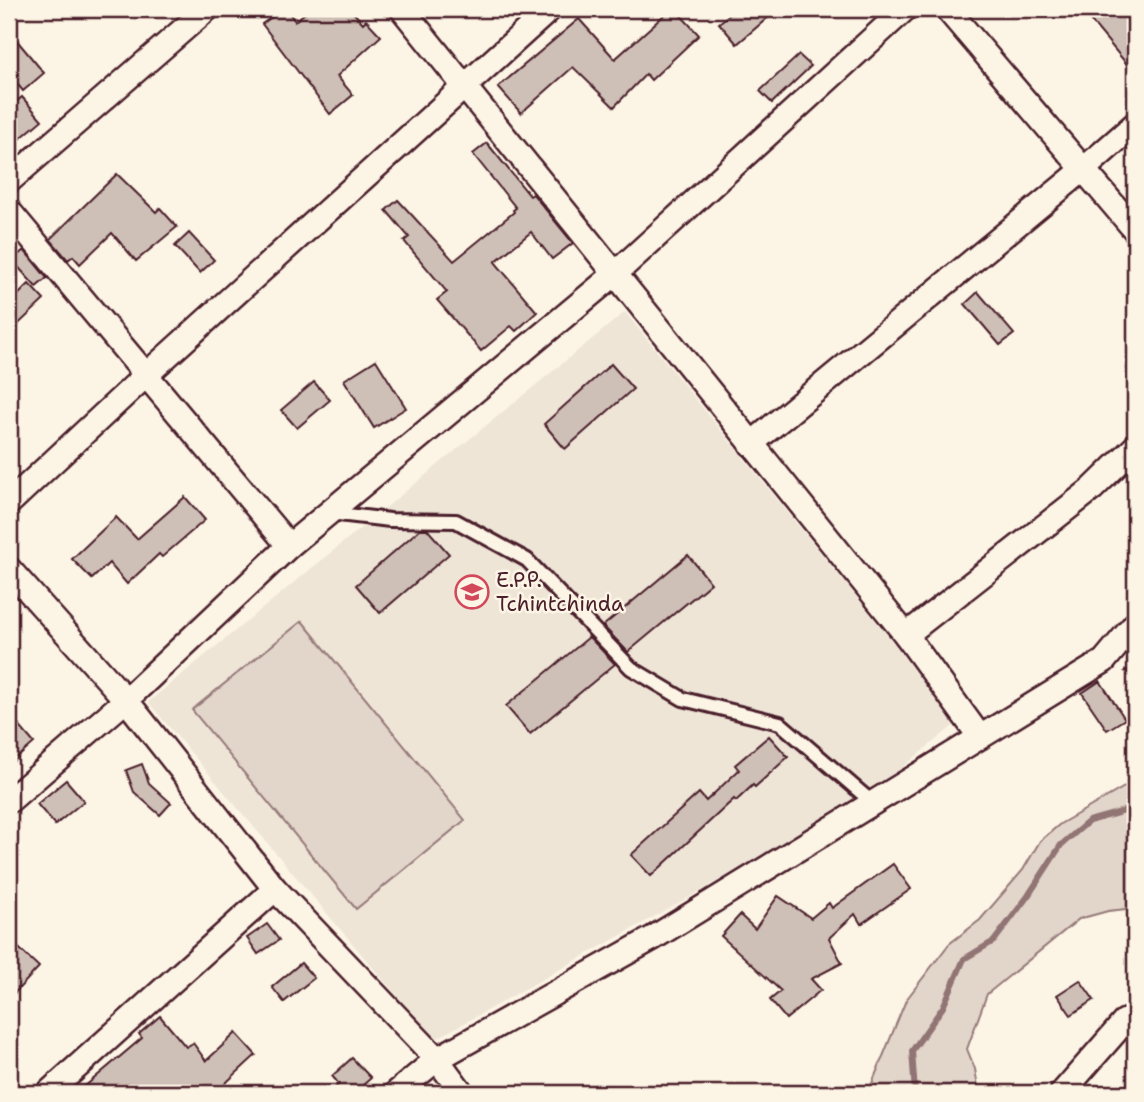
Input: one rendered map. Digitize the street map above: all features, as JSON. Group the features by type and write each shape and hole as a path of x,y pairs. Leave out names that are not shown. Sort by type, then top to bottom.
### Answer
{"street":[{"path":"9,181 207,9"},
{"path":"401,9 906,635 980,737"},
{"path":"9,503 146,375 550,9"},
{"path":"9,801 126,699 289,546 615,274 905,9"},
{"path":"947,9 1135,230"},
{"path":"751,444 1135,124"},
{"path":"9,211 289,546"},
{"path":"906,635 1091,489 1135,447"},
{"path":"9,569 126,699 275,889 437,1059 462,1093"},
{"path":"396,1093 437,1059 653,938 1104,661 1135,624"},
{"path":"48,1093 275,889"},
{"path":"1062,1093 1125,1021 1135,1018"}],"lane":[{"path":"329,513 390,520 456,521 527,560 631,668 684,699 780,723 873,803"}],"shaded area":[{"path":"625,312 958,722 898,771 736,871 434,1040 148,702"},
{"path":"302,621 465,820 356,909 192,710"},
{"path":"1135,781 1135,908 1108,911 1079,919 987,994 967,1049 975,1069 979,1093 868,1093 906,1000 949,944 980,920 1023,870 1040,841 1060,824"}],"building":[{"path":"286,9 295,21 310,9 350,9 363,23 366,20 381,36 337,76 353,95 330,114 262,24"},
{"path":"671,9 675,9 699,35 651,80 646,74 614,107 573,67 521,113 498,87 579,19 615,59"},
{"path":"736,9 778,9 737,44 719,23"},
{"path":"1081,9 1119,9 1135,28 1135,74"},
{"path":"9,31 44,73 23,91 9,74"},
{"path":"799,55 811,66 772,103 760,91"},
{"path":"22,97 42,120 9,148 9,108"},
{"path":"487,143 573,243 552,259 531,232 495,262 537,312 516,331 511,326 481,351 437,300 447,292 404,241 409,237 386,210 398,200 454,261 516,208 473,154"},
{"path":"117,174 156,212 160,208 177,227 136,261 112,233 80,264 73,256 68,260 50,239"},
{"path":"189,233 214,260 200,273 175,246"},
{"path":"24,250 47,278 36,287 12,260"},
{"path":"29,284 44,300 9,333 9,304"},
{"path":"978,292 1014,334 1000,345 965,304"},
{"path":"376,360 406,408 374,428 344,380"},
{"path":"611,364 633,389 565,449 544,424"},
{"path":"314,382 330,400 297,428 281,410"},
{"path":"185,497 205,520 162,557 159,554 127,584 109,563 92,579 72,559 116,517 137,539"},
{"path":"420,529 427,529 449,554 380,613 356,585"},
{"path":"688,555 711,583 628,652 603,626"},
{"path":"589,637 615,664 530,734 506,706"},
{"path":"1100,681 1125,719 1107,730 1082,693"},
{"path":"9,714 34,743 9,765"},
{"path":"769,736 788,757 755,787 753,785 736,801 734,799 651,876 631,855 699,793 706,801 739,770 735,765"},
{"path":"142,764 149,783 171,803 160,815 134,792 126,770"},
{"path":"66,780 84,801 55,825 37,804"},
{"path":"893,864 911,889 861,924 855,914 829,938 842,963 811,979 821,990 786,1019 770,1000 781,991 721,936 740,915 755,929 778,896 811,918 829,903 832,908"},
{"path":"267,924 279,940 258,954 247,938"},
{"path":"9,939 39,967 9,999"},
{"path":"301,963 314,978 284,1002 272,987"},
{"path":"1080,980 1094,1000 1071,1015 1057,995"},
{"path":"160,1016 186,1047 193,1043 206,1061 236,1033 256,1055 215,1093 77,1093 142,1038 139,1034"},
{"path":"352,1058 371,1078 354,1093 330,1093 339,1084 332,1076"}],"waterway":[{"path":"915,1093 912,1051 943,1007 964,959 994,941 1028,896 1061,845 1089,821 1135,808"}],"place":[{"name":"E.P.P. Tchintchinda","path":"472,592"}]}
